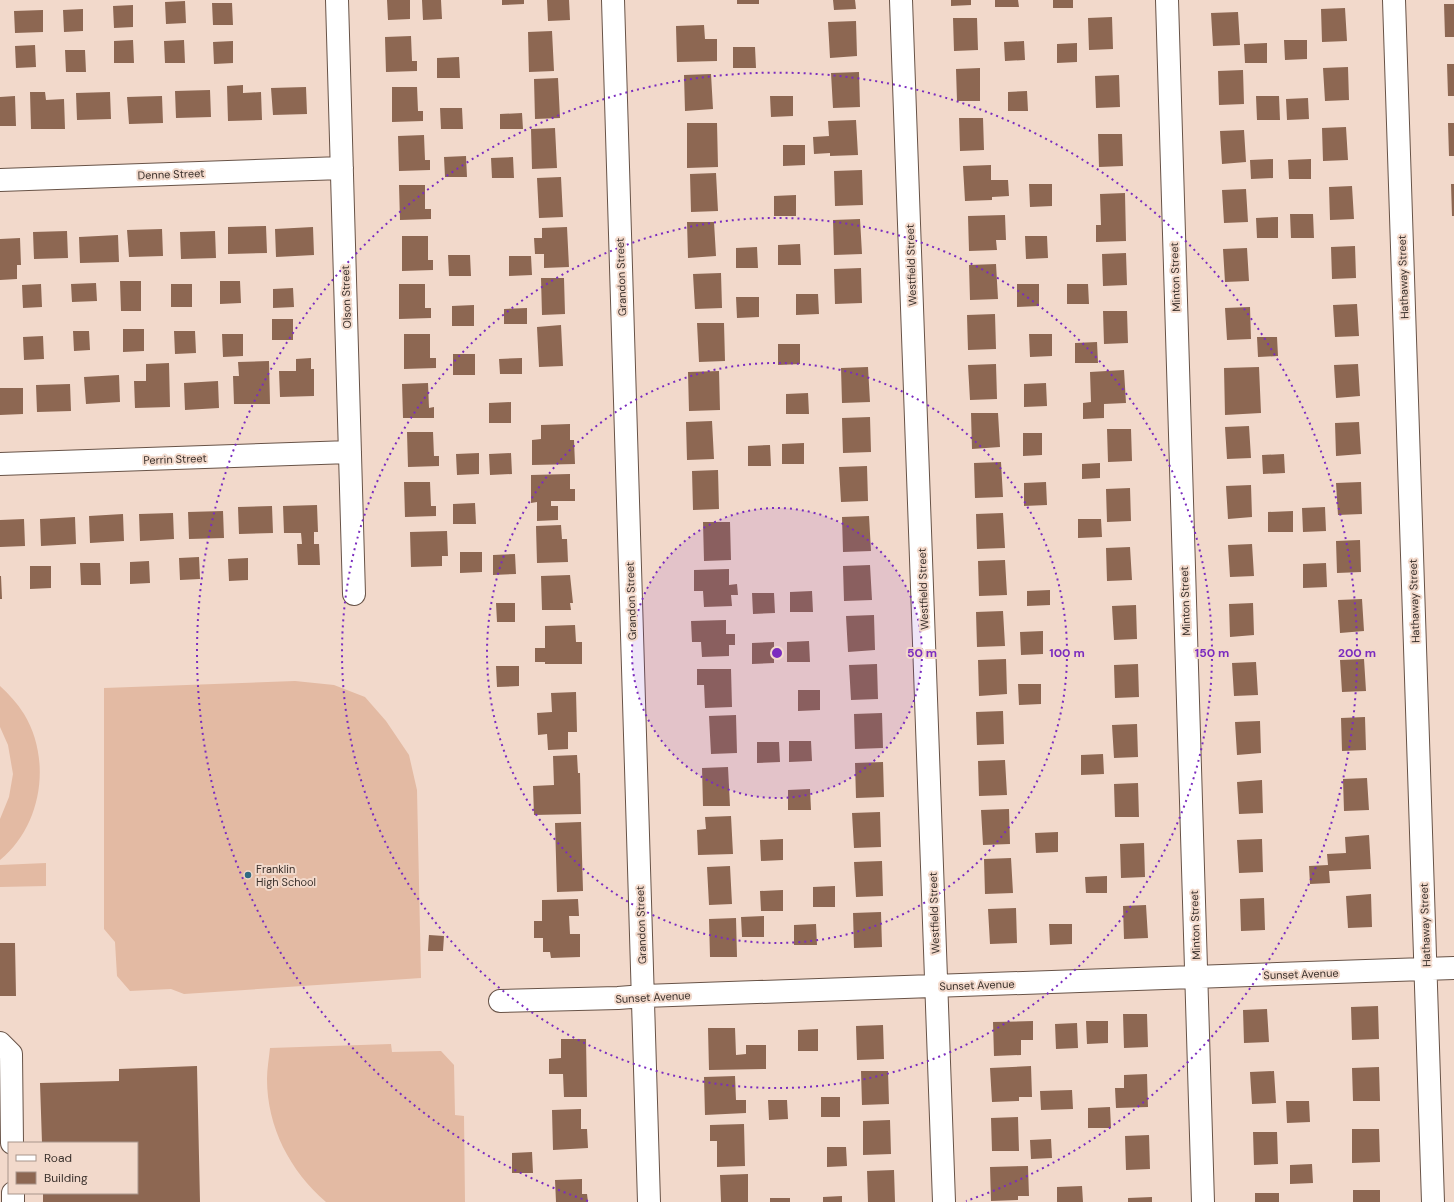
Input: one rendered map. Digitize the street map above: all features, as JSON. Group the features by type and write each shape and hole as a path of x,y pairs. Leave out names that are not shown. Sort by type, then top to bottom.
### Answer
{"street":[{"name":"Olson Street","path":"337,0 354,594"},
{"name":"Grandon Street","path":"613,0 649,1202"},
{"name":"Westfield Street","path":"901,0 944,1202"},
{"name":"Minton Street","path":"1167,0 1203,1202"},
{"name":"Hathaway Street","path":"1394,0 1433,1202"},
{"name":"Denne Street","path":"0,180 342,168"},
{"name":"Perrin Street","path":"0,464 350,452"},
{"name":"Sunset Avenue","path":"500,1001 1454,968"},
{"path":"0,1043 11,1054 12,1142"}],"shaded area":[{"path":"295,681 334,685 365,697 386,721 409,755 417,790 421,978 184,994 171,989 130,991 117,976 115,942 104,929 104,688"},
{"path":"0,686 13,699 24,714 33,732 38,751 40,771 38,792 33,811 25,829 14,846 0,860 0,819 9,797 13,774 8,745 0,727"},
{"path":"46,863 46,886 0,887 0,865"},
{"path":"391,1044 392,1052 441,1051 454,1065 455,1115 464,1116 465,1202 326,1202 313,1190 302,1176 283,1147 276,1131 268,1097 267,1075 270,1048"}],"building":[{"path":"387,0 410,0 410,19 388,20"},
{"path":"422,0 441,0 442,19 423,20"},
{"path":"502,0 524,0 524,4 502,5"},
{"path":"547,0 569,0 570,20 548,21"},
{"path":"737,0 759,0 759,4 737,4"},
{"path":"833,0 855,0 856,9 834,10"},
{"path":"951,0 971,0 971,5 951,6"},
{"path":"995,0 1018,0 1019,7 995,7"},
{"path":"1053,0 1073,0 1073,8 1053,8"},
{"path":"185,1 186,23 166,24 165,2"},
{"path":"212,3 232,3 233,25 213,25"},
{"path":"1444,4 1454,4 1454,37 1445,37"},
{"path":"133,5 133,27 114,28 113,6"},
{"path":"1345,8 1347,41 1322,42 1321,9"},
{"path":"83,9 83,31 64,32 63,10"},
{"path":"43,10 43,32 15,33 14,11"},
{"path":"1238,12 1240,45 1213,46 1211,13"},
{"path":"1112,17 1113,49 1089,50 1088,18"},
{"path":"953,18 977,18 978,50 954,51"},
{"path":"856,21 857,56 830,58 828,22"},
{"path":"704,25 705,39 717,39 717,61 677,62 676,26"},
{"path":"552,31 554,71 529,72 528,32"},
{"path":"411,36 412,61 417,61 417,71 386,72 385,37"},
{"path":"133,40 134,63 114,63 114,41"},
{"path":"184,40 185,63 165,63 164,41"},
{"path":"1284,40 1307,40 1307,59 1285,60"},
{"path":"233,41 233,63 214,64 213,42"},
{"path":"1024,41 1025,60 1005,61 1004,42"},
{"path":"1077,43 1077,62 1057,63 1057,44"},
{"path":"1267,43 1267,63 1245,63 1244,44"},
{"path":"35,45 36,67 16,68 15,46"},
{"path":"733,47 755,47 756,68 733,68"},
{"path":"65,50 85,50 86,72 66,72"},
{"path":"459,57 460,78 437,78 437,58"},
{"path":"1447,64 1454,64 1454,96 1448,96"},
{"path":"1348,67 1349,100 1325,101 1323,68"},
{"path":"980,68 980,101 957,101 956,69"},
{"path":"1243,70 1244,104 1219,105 1218,71"},
{"path":"859,72 860,107 833,108 831,73"},
{"path":"711,74 713,109 685,111 684,75"},
{"path":"1119,75 1120,107 1096,108 1095,76"},
{"path":"558,78 560,118 535,119 534,79"},
{"path":"243,85 243,93 261,92 262,120 228,121 227,86"},
{"path":"306,87 307,114 273,115 271,88"},
{"path":"392,87 417,87 418,111 423,111 423,121 392,122"},
{"path":"210,90 211,117 176,118 175,91"},
{"path":"1027,91 1028,111 1008,111 1008,92"},
{"path":"30,92 45,92 46,100 64,99 65,129 31,129"},
{"path":"110,92 111,119 77,120 76,93"},
{"path":"15,96 16,126 0,126 0,97"},
{"path":"162,96 163,123 129,124 127,97"},
{"path":"770,96 793,96 793,116 771,117"},
{"path":"1256,96 1279,96 1280,120 1257,120"},
{"path":"1308,98 1309,119 1287,120 1286,99"},
{"path":"440,108 462,108 463,129 441,129"},
{"path":"522,113 523,129 500,129 500,114"},
{"path":"959,118 983,118 984,150 960,151"},
{"path":"856,120 858,155 830,156 830,153 814,154 813,137 829,136 828,121"},
{"path":"687,123 717,123 718,167 687,168"},
{"path":"1448,123 1454,123 1454,156 1449,156"},
{"path":"1346,127 1348,160 1323,161 1322,128"},
{"path":"555,128 557,168 532,169 531,129"},
{"path":"1244,130 1246,162 1222,164 1220,131"},
{"path":"1098,134 1122,134 1123,166 1099,167"},
{"path":"424,135 425,160 430,160 430,170 399,171 398,136"},
{"path":"783,145 805,145 805,165 783,166"},
{"path":"466,156 467,177 445,177 444,157"},
{"path":"513,157 514,178 492,178 491,158"},
{"path":"1273,159 1273,178 1251,179 1250,160"},
{"path":"1311,159 1311,179 1289,179 1288,160"},
{"path":"991,165 991,180 1008,180 1009,196 992,197 992,200 965,201 963,166"},
{"path":"862,170 863,205 835,206 834,171"},
{"path":"716,173 718,211 691,212 690,174"},
{"path":"561,177 563,217 539,218 537,178"},
{"path":"1029,184 1052,184 1052,206 1030,207"},
{"path":"1451,184 1454,184 1454,216 1452,216"},
{"path":"399,185 425,185 425,209 431,209 431,219 400,220"},
{"path":"1352,186 1354,219 1330,220 1329,187"},
{"path":"1246,189 1248,222 1224,223 1222,190"},
{"path":"1125,193 1126,241 1096,242 1096,225 1101,225 1100,194"},
{"path":"796,195 796,216 774,216 774,196"},
{"path":"1290,214 1313,214 1314,238 1291,238"},
{"path":"1005,215 1006,240 996,240 997,250 969,251 968,216"},
{"path":"1278,217 1278,238 1257,238 1256,218"},
{"path":"860,219 862,254 834,255 833,220"},
{"path":"687,222 714,222 716,256 688,258"},
{"path":"266,226 267,253 228,254 228,227"},
{"path":"313,227 314,255 276,257 275,229"},
{"path":"567,227 569,267 544,268 544,254 535,254 534,238 542,238 542,228"},
{"path":"162,229 163,256 129,257 127,230"},
{"path":"67,231 68,258 34,259 33,232"},
{"path":"215,231 216,258 181,259 180,232"},
{"path":"118,235 119,262 80,263 79,237"},
{"path":"402,236 428,236 428,260 433,260 433,270 402,271"},
{"path":"1025,236 1047,236 1048,258 1026,259"},
{"path":"20,238 21,265 17,265 17,279 0,280 0,239"},
{"path":"800,244 801,265 778,265 778,245"},
{"path":"1355,246 1356,278 1332,279 1331,247"},
{"path":"757,247 758,268 736,268 736,248"},
{"path":"1247,248 1249,281 1225,282 1223,249"},
{"path":"1126,253 1127,285 1103,286 1102,254"},
{"path":"448,255 470,255 471,276 449,276"},
{"path":"509,256 531,256 532,275 509,276"},
{"path":"996,264 998,299 970,300 969,265"},
{"path":"861,268 862,303 835,304 834,269"},
{"path":"721,273 722,308 695,309 693,274"},
{"path":"541,278 564,278 565,314 542,315"},
{"path":"120,281 141,281 141,311 121,311"},
{"path":"220,281 240,281 241,303 220,304"},
{"path":"96,283 97,301 72,302 71,284"},
{"path":"41,284 42,307 23,308 22,285"},
{"path":"171,284 192,284 192,307 171,307"},
{"path":"399,284 425,284 425,308 431,308 431,318 399,319"},
{"path":"1017,284 1039,284 1039,306 1017,307"},
{"path":"1067,284 1088,284 1089,304 1067,304"},
{"path":"293,288 294,307 273,308 273,289"},
{"path":"796,294 818,294 819,314 796,315"},
{"path":"736,297 759,297 759,317 737,318"},
{"path":"1357,304 1359,336 1335,337 1333,305"},
{"path":"474,305 474,326 452,326 452,306"},
{"path":"1250,307 1251,339 1227,340 1225,308"},
{"path":"527,308 527,324 504,324 504,309"},
{"path":"1103,311 1127,311 1128,343 1104,344"},
{"path":"995,314 996,349 968,350 967,315"},
{"path":"272,319 293,319 293,340 272,340"},
{"path":"697,323 724,323 725,361 699,362"},
{"path":"561,325 563,366 539,367 537,327"},
{"path":"123,329 144,329 144,351 123,352"},
{"path":"73,331 89,331 90,350 74,351"},
{"path":"174,331 195,331 196,353 175,354"},
{"path":"222,334 243,334 243,356 223,357"},
{"path":"404,334 430,334 430,358 436,358 436,368 404,369"},
{"path":"1029,334 1052,334 1052,356 1030,357"},
{"path":"43,336 44,359 24,360 23,337"},
{"path":"1257,337 1277,337 1278,356 1258,357"},
{"path":"1097,342 1098,363 1075,363 1075,343"},
{"path":"778,344 800,344 800,364 778,365"},
{"path":"453,354 475,354 475,375 453,375"},
{"path":"311,358 311,369 314,369 314,396 280,397 279,371 296,371 296,359"},
{"path":"522,358 522,374 500,374 499,359"},
{"path":"269,361 270,404 234,404 233,376 239,376 238,362"},
{"path":"169,363 170,407 135,408 134,381 146,381 146,364"},
{"path":"996,364 997,399 970,400 968,365"},
{"path":"1358,364 1360,396 1336,398 1334,365"},
{"path":"868,367 870,402 842,403 841,368"},
{"path":"1259,367 1261,413 1225,415 1224,368"},
{"path":"1124,370 1126,403 1104,404 1104,418 1083,419 1083,403 1091,402 1090,372"},
{"path":"719,371 720,410 689,411 688,372"},
{"path":"119,375 120,402 86,404 84,377"},
{"path":"218,381 219,408 185,410 184,383"},
{"path":"428,383 429,408 434,407 434,418 403,418 402,384"},
{"path":"1046,383 1047,406 1024,407 1024,384"},
{"path":"70,384 71,411 37,412 36,385"},
{"path":"0,388 23,388 23,414 0,415"},
{"path":"808,393 809,414 786,414 786,394"},
{"path":"511,402 511,423 489,423 489,403"},
{"path":"971,413 998,413 1000,447 972,449"},
{"path":"870,417 871,452 843,453 842,418"},
{"path":"712,421 714,459 687,460 686,422"},
{"path":"1359,422 1361,454 1336,456 1335,423"},
{"path":"570,424 570,440 574,440 575,464 532,465 532,440 541,439 541,425"},
{"path":"1249,426 1251,458 1227,459 1225,427"},
{"path":"1107,429 1131,429 1132,461 1108,462"},
{"path":"407,432 433,432 434,456 439,456 439,466 408,467"},
{"path":"1023,433 1042,433 1042,455 1023,456"},
{"path":"804,443 804,464 782,464 782,444"},
{"path":"770,445 771,466 748,466 748,446"},
{"path":"479,453 479,474 457,475 456,454"},
{"path":"511,453 512,474 490,475 489,454"},
{"path":"1284,454 1285,473 1263,474 1262,455"},
{"path":"1001,462 1003,497 975,498 974,463"},
{"path":"1100,463 1100,478 1082,479 1082,464"},
{"path":"867,466 868,501 841,502 839,467"},
{"path":"718,470 719,509 693,510 692,471"},
{"path":"570,474 570,489 575,489 575,501 551,501 551,506 558,506 558,520 537,521 537,502 531,503 531,475"},
{"path":"404,482 430,482 431,506 436,506 436,516 405,517"},
{"path":"1046,482 1047,505 1024,506 1024,483"},
{"path":"1361,482 1362,514 1338,515 1336,483"},
{"path":"1251,485 1252,517 1228,519 1226,486"},
{"path":"1130,488 1131,521 1107,522 1106,489"},
{"path":"475,503 476,524 453,524 453,504"},
{"path":"317,505 318,532 314,532 314,544 319,544 320,565 298,565 297,544 302,544 301,533 284,533 283,506"},
{"path":"272,506 273,533 239,534 238,507"},
{"path":"1325,507 1326,531 1303,532 1302,508"},
{"path":"223,511 224,538 189,539 188,512"},
{"path":"1293,511 1293,532 1268,532 1268,512"},
{"path":"173,513 174,539 140,541 139,514"},
{"path":"1003,513 1005,548 977,549 976,514"},
{"path":"123,514 124,541 90,543 89,516"},
{"path":"869,516 871,551 843,552 842,517"},
{"path":"75,517 76,544 41,546 40,519"},
{"path":"24,519 25,546 0,547 0,520"},
{"path":"1078,519 1101,519 1102,537 1078,538"},
{"path":"703,522 730,522 731,560 704,561"},
{"path":"561,525 562,539 567,539 568,562 537,563 536,526"},
{"path":"447,531 448,556 442,556 442,566 411,567 410,532"},
{"path":"1360,540 1361,572 1337,573 1336,541"},
{"path":"1252,544 1254,576 1230,577 1228,545"},
{"path":"1130,547 1132,580 1107,581 1106,548"},
{"path":"460,552 482,552 482,572 460,573"},
{"path":"515,554 516,574 493,575 493,555"},
{"path":"199,557 200,579 180,580 179,558"},
{"path":"248,558 248,580 229,581 228,559"},
{"path":"1005,560 1007,595 979,596 978,561"},
{"path":"149,561 150,583 130,584 130,562"},
{"path":"80,563 100,563 101,585 81,585"},
{"path":"1326,563 1327,587 1303,588 1303,564"},
{"path":"870,565 872,600 844,601 843,566"},
{"path":"30,566 51,566 51,588 30,589"},
{"path":"729,569 729,585 737,584 738,595 731,595 732,606 704,607 703,591 694,591 694,570"},
{"path":"570,575 573,603 570,603 571,610 542,610 541,576"},
{"path":"1,576 2,599 0,599"},
{"path":"1050,590 1050,605 1027,606 1027,591"},
{"path":"812,591 813,612 790,612 790,592"},
{"path":"752,593 774,593 775,613 753,614"},
{"path":"1362,599 1364,631 1340,633 1338,600"},
{"path":"496,603 515,603 515,622 497,622"},
{"path":"1253,603 1254,635 1230,637 1229,604"},
{"path":"1136,605 1137,639 1114,640 1112,606"},
{"path":"1003,611 1005,646 977,647 976,612"},
{"path":"874,615 875,650 848,652 846,616"},
{"path":"726,620 726,634 735,634 735,645 729,645 729,656 702,657 701,642 692,642 691,621"},
{"path":"575,625 576,642 582,642 582,664 545,664 545,662 535,662 535,648 545,648 545,626"},
{"path":"1043,631 1043,654 1021,655 1020,632"},
{"path":"809,641 810,662 787,662 787,642"},
{"path":"774,642 774,663 752,664 752,643"},
{"path":"1006,659 1007,694 979,696 978,660"},
{"path":"1364,659 1366,691 1342,692 1340,660"},
{"path":"1256,662 1258,695 1234,696 1232,663"},
{"path":"877,664 878,699 851,700 849,665"},
{"path":"1138,664 1139,697 1115,698 1114,665"},
{"path":"496,666 519,666 519,686 497,687"},
{"path":"697,669 731,669 732,707 705,708 704,685 697,685"},
{"path":"1018,684 1041,684 1041,704 1019,705"},
{"path":"798,690 820,690 820,710 798,711"},
{"path":"576,692 577,732 568,732 568,749 548,750 547,734 538,735 537,713 552,712 551,693"},
{"path":"1003,711 1004,744 977,745 976,712"},
{"path":"882,713 883,748 855,749 854,714"},
{"path":"736,715 737,753 711,754 709,716"},
{"path":"1365,717 1366,750 1342,751 1341,718"},
{"path":"1260,721 1261,753 1237,755 1235,722"},
{"path":"1137,724 1138,757 1114,758 1112,725"},
{"path":"789,741 811,741 812,761 789,762"},
{"path":"757,742 779,742 780,762 757,763"},
{"path":"1103,754 1104,774 1081,775 1081,755"},
{"path":"577,755 578,773 580,773 581,814 534,815 533,786 554,785 553,756"},
{"path":"1005,760 1007,795 979,796 978,761"},
{"path":"883,762 884,797 856,798 855,763"},
{"path":"728,767 730,806 703,806 702,768"},
{"path":"1367,778 1369,810 1344,811 1343,779"},
{"path":"1262,780 1263,813 1239,814 1237,782"},
{"path":"1138,783 1139,817 1115,817 1114,784"},
{"path":"810,789 811,810 788,810 788,790"},
{"path":"1009,809 1010,844 983,845 981,810"},
{"path":"880,812 881,847 854,848 852,813"},
{"path":"731,816 733,854 698,855 697,830 706,829 705,817"},
{"path":"581,822 583,891 557,892 555,823"},
{"path":"1058,832 1058,852 1036,853 1035,833"},
{"path":"1369,835 1371,869 1329,871 1330,883 1310,884 1309,866 1328,865 1327,854 1346,853 1345,837"},
{"path":"783,839 783,860 761,861 760,840"},
{"path":"1262,839 1263,872 1239,873 1237,840"},
{"path":"1144,843 1145,877 1121,878 1120,844"},
{"path":"1011,858 1013,893 985,894 984,859"},
{"path":"882,861 883,896 856,897 854,862"},
{"path":"730,866 732,904 709,905 707,867"},
{"path":"1107,876 1107,893 1086,893 1085,877"},
{"path":"835,886 835,907 813,907 813,887"},
{"path":"783,890 783,911 761,911 760,891"},
{"path":"1371,894 1372,927 1348,928 1346,896"},
{"path":"1264,898 1265,930 1241,931 1240,899"},
{"path":"578,899 579,916 569,916 570,934 580,934 580,957 551,958 550,952 543,952 543,938 534,938 534,921 542,921 542,900"},
{"path":"1146,905 1148,938 1124,939 1123,906"},
{"path":"1016,908 1017,943 990,944 988,909"},
{"path":"881,912 882,947 854,948 853,913"},
{"path":"764,916 764,937 742,937 741,917"},
{"path":"736,918 737,957 710,957 709,919"},
{"path":"816,924 817,945 794,945 794,925"},
{"path":"1049,924 1072,924 1072,944 1050,945"},
{"path":"429,935 444,936 443,951 428,951"},
{"path":"0,943 15,943 16,996 0,996"},
{"path":"1378,1006 1379,1039 1352,1040 1351,1007"},
{"path":"1267,1009 1269,1042 1244,1043 1243,1010"},
{"path":"1123,1014 1147,1014 1148,1047 1124,1048"},
{"path":"1033,1021 1033,1040 1021,1040 1021,1055 994,1056 993,1022"},
{"path":"1086,1021 1108,1021 1108,1043 1087,1044"},
{"path":"1077,1023 1078,1048 1056,1049 1055,1024"},
{"path":"883,1025 884,1059 857,1060 856,1026"},
{"path":"708,1028 735,1028 736,1055 746,1054 746,1045 766,1045 766,1069 709,1070"},
{"path":"818,1029 818,1051 798,1051 798,1030"},
{"path":"561,1039 586,1039 587,1097 564,1097 563,1074 549,1074 549,1059 561,1058"},
{"path":"197,1066 200,1202 43,1202 43,1194 138,1194 138,1142 42,1142 40,1083 119,1081 119,1069"},
{"path":"1031,1066 1032,1097 1019,1097 1019,1101 992,1102 990,1068"},
{"path":"1379,1067 1380,1101 1353,1101 1352,1068"},
{"path":"861,1071 888,1071 889,1104 862,1105"},
{"path":"1274,1071 1276,1103 1252,1104 1250,1072"},
{"path":"1147,1074 1148,1107 1116,1108 1115,1088 1124,1088 1124,1075"},
{"path":"735,1076 736,1100 746,1100 746,1113 705,1115 704,1077"},
{"path":"1072,1090 1073,1109 1041,1110 1040,1091"},
{"path":"821,1097 840,1097 840,1117 821,1117"},
{"path":"768,1100 787,1100 788,1119 769,1120"},
{"path":"1286,1101 1309,1101 1310,1122 1287,1123"},
{"path":"1110,1107 1111,1128 1088,1128 1088,1108"},
{"path":"581,1109 581,1129 587,1129 588,1148 553,1150 552,1110"},
{"path":"1018,1117 1019,1151 992,1151 991,1118"},
{"path":"890,1120 891,1154 863,1155 863,1121"},
{"path":"744,1124 745,1166 717,1167 717,1141 710,1141 710,1125"},
{"path":"1352,1129 1379,1129 1380,1162 1352,1163"},
{"path":"1253,1132 1277,1132 1278,1164 1254,1165"},
{"path":"1149,1135 1150,1169 1126,1170 1125,1136"},
{"path":"1051,1139 1052,1158 1031,1159 1030,1140"},
{"path":"827,1147 846,1147 847,1166 827,1167"},
{"path":"532,1152 533,1173 512,1173 512,1153"},
{"path":"1312,1164 1313,1183 1290,1184 1290,1165"},
{"path":"1028,1166 1029,1196 1018,1196 1018,1200 991,1201 990,1167"},
{"path":"894,1170 895,1202 868,1202 867,1171"},
{"path":"748,1174 748,1202 721,1202 720,1175"},
{"path":"582,1179 582,1194 587,1194 588,1202 556,1202 555,1180"},
{"path":"1082,1186 1083,1202 1057,1202 1057,1187"},
{"path":"1353,1190 1380,1190 1380,1202 1353,1202"},
{"path":"1255,1193 1279,1193 1279,1202 1255,1202"},
{"path":"842,1196 842,1202 823,1202 823,1197"},
{"path":"1152,1197 1152,1202 1128,1202 1128,1198"},
{"path":"770,1198 790,1198 790,1202 770,1202"}],"place":[{"name":"Franklin High School","path":"248,875"}]}
